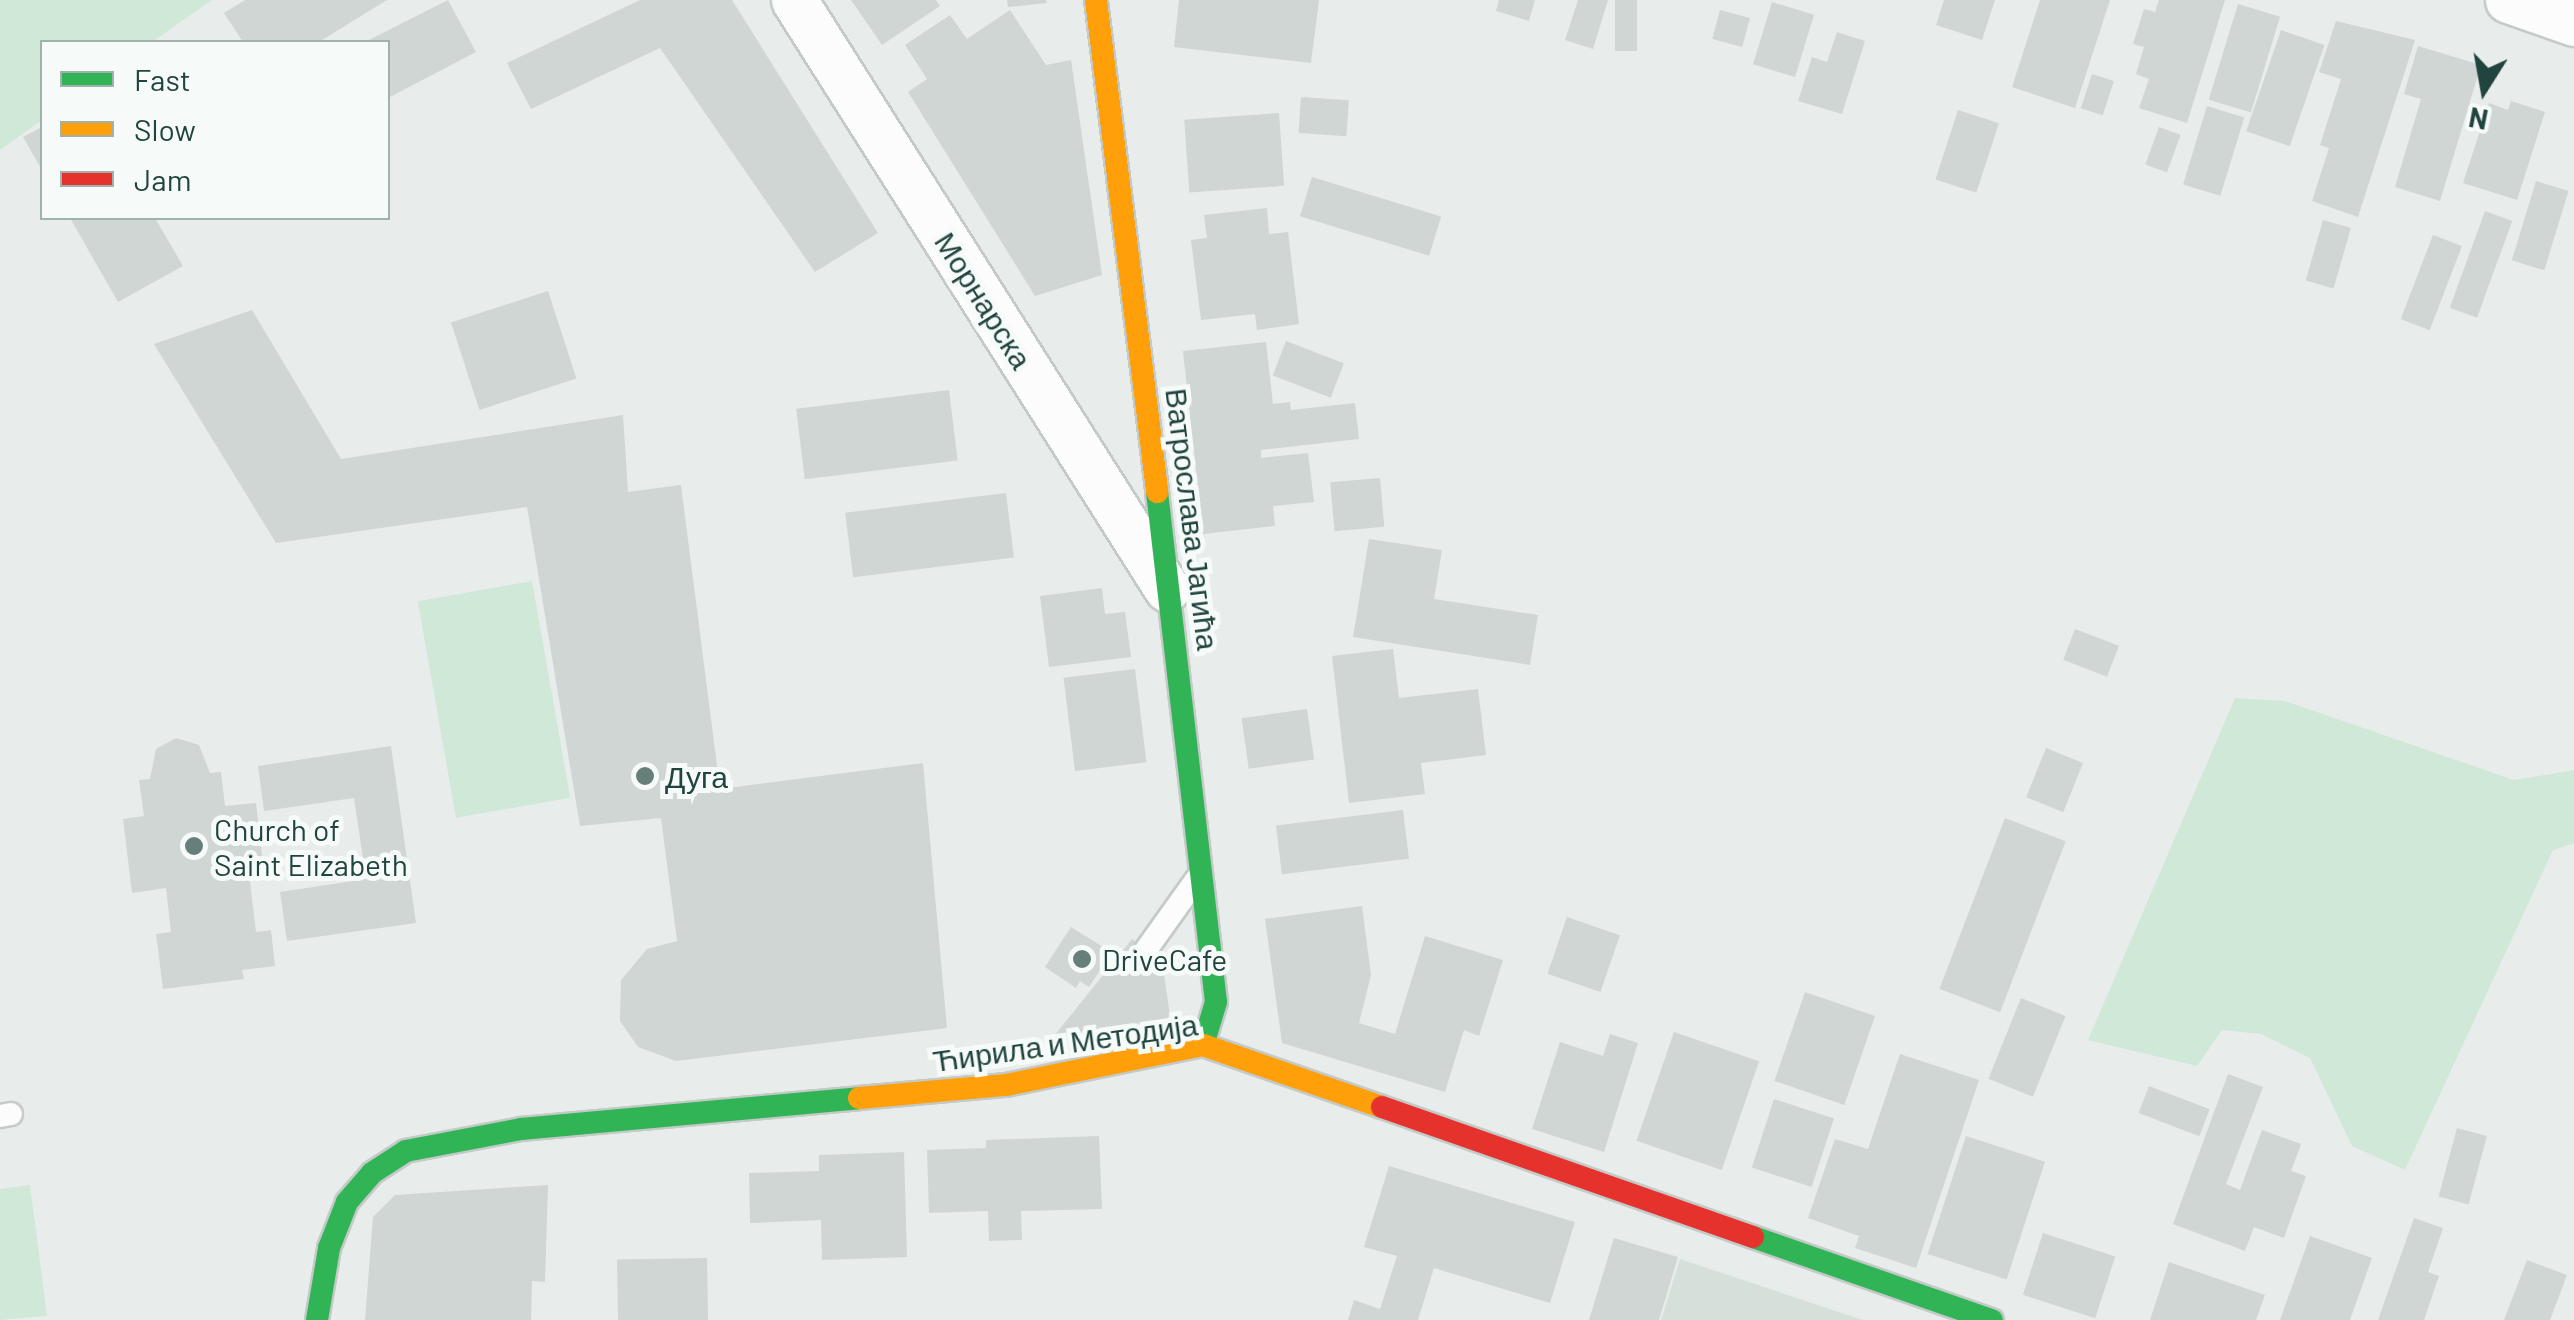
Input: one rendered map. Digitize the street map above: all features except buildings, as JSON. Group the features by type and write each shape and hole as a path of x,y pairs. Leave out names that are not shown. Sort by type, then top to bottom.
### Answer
{"street":[{"name":"Морнарска","path":"794,0 1174,599"},
{"name":"Ватрослава Јагића","path":"1096,0 1174,599 1204,868 1216,1002 1203,1045"},
{"path":"2508,0 2574,23"},
{"name":"Ћирила и Методија","path":"317,1320 330,1248 347,1202 372,1174 406,1152 521,1129 1006,1085 1203,1045 1992,1320"}],"lane":[{"path":"1146,950 1204,868"},
{"path":"1006,1085 1063,1050"}],"shaded area":[{"path":"1680,1259 1863,1320 1661,1320"}],"green space":[{"path":"0,0 212,0 155,40 40,40 40,121 0,150"},
{"path":"532,581 570,798 456,818 418,601"},
{"path":"2235,698 2285,701 2514,780 2574,770 2574,843 2553,850 2405,1170 2352,1146 2310,1058 2261,1034 2222,1030 2197,1066 2088,1040"},
{"path":"30,1185 47,1316 0,1320 0,1189"}],"traffic: fast":[{"path":"1157,492 1216,1002 1203,1045"},
{"path":"317,1320 329,1248 347,1202 372,1173 406,1151 521,1129 859,1098"},
{"path":"1753,1237 1992,1320"}],"traffic: slow":[{"path":"1096,0 1157,492"},
{"path":"859,1098 1006,1085 1203,1045 1382,1107"}],"traffic: jam":[{"path":"1382,1107 1753,1237"}],"place":[{"name":"Дуга","path":"645,776"},
{"name":"Church of Saint Elizabeth","path":"194,846"},
{"name":"DriveCafe","path":"1082,959"}]}
